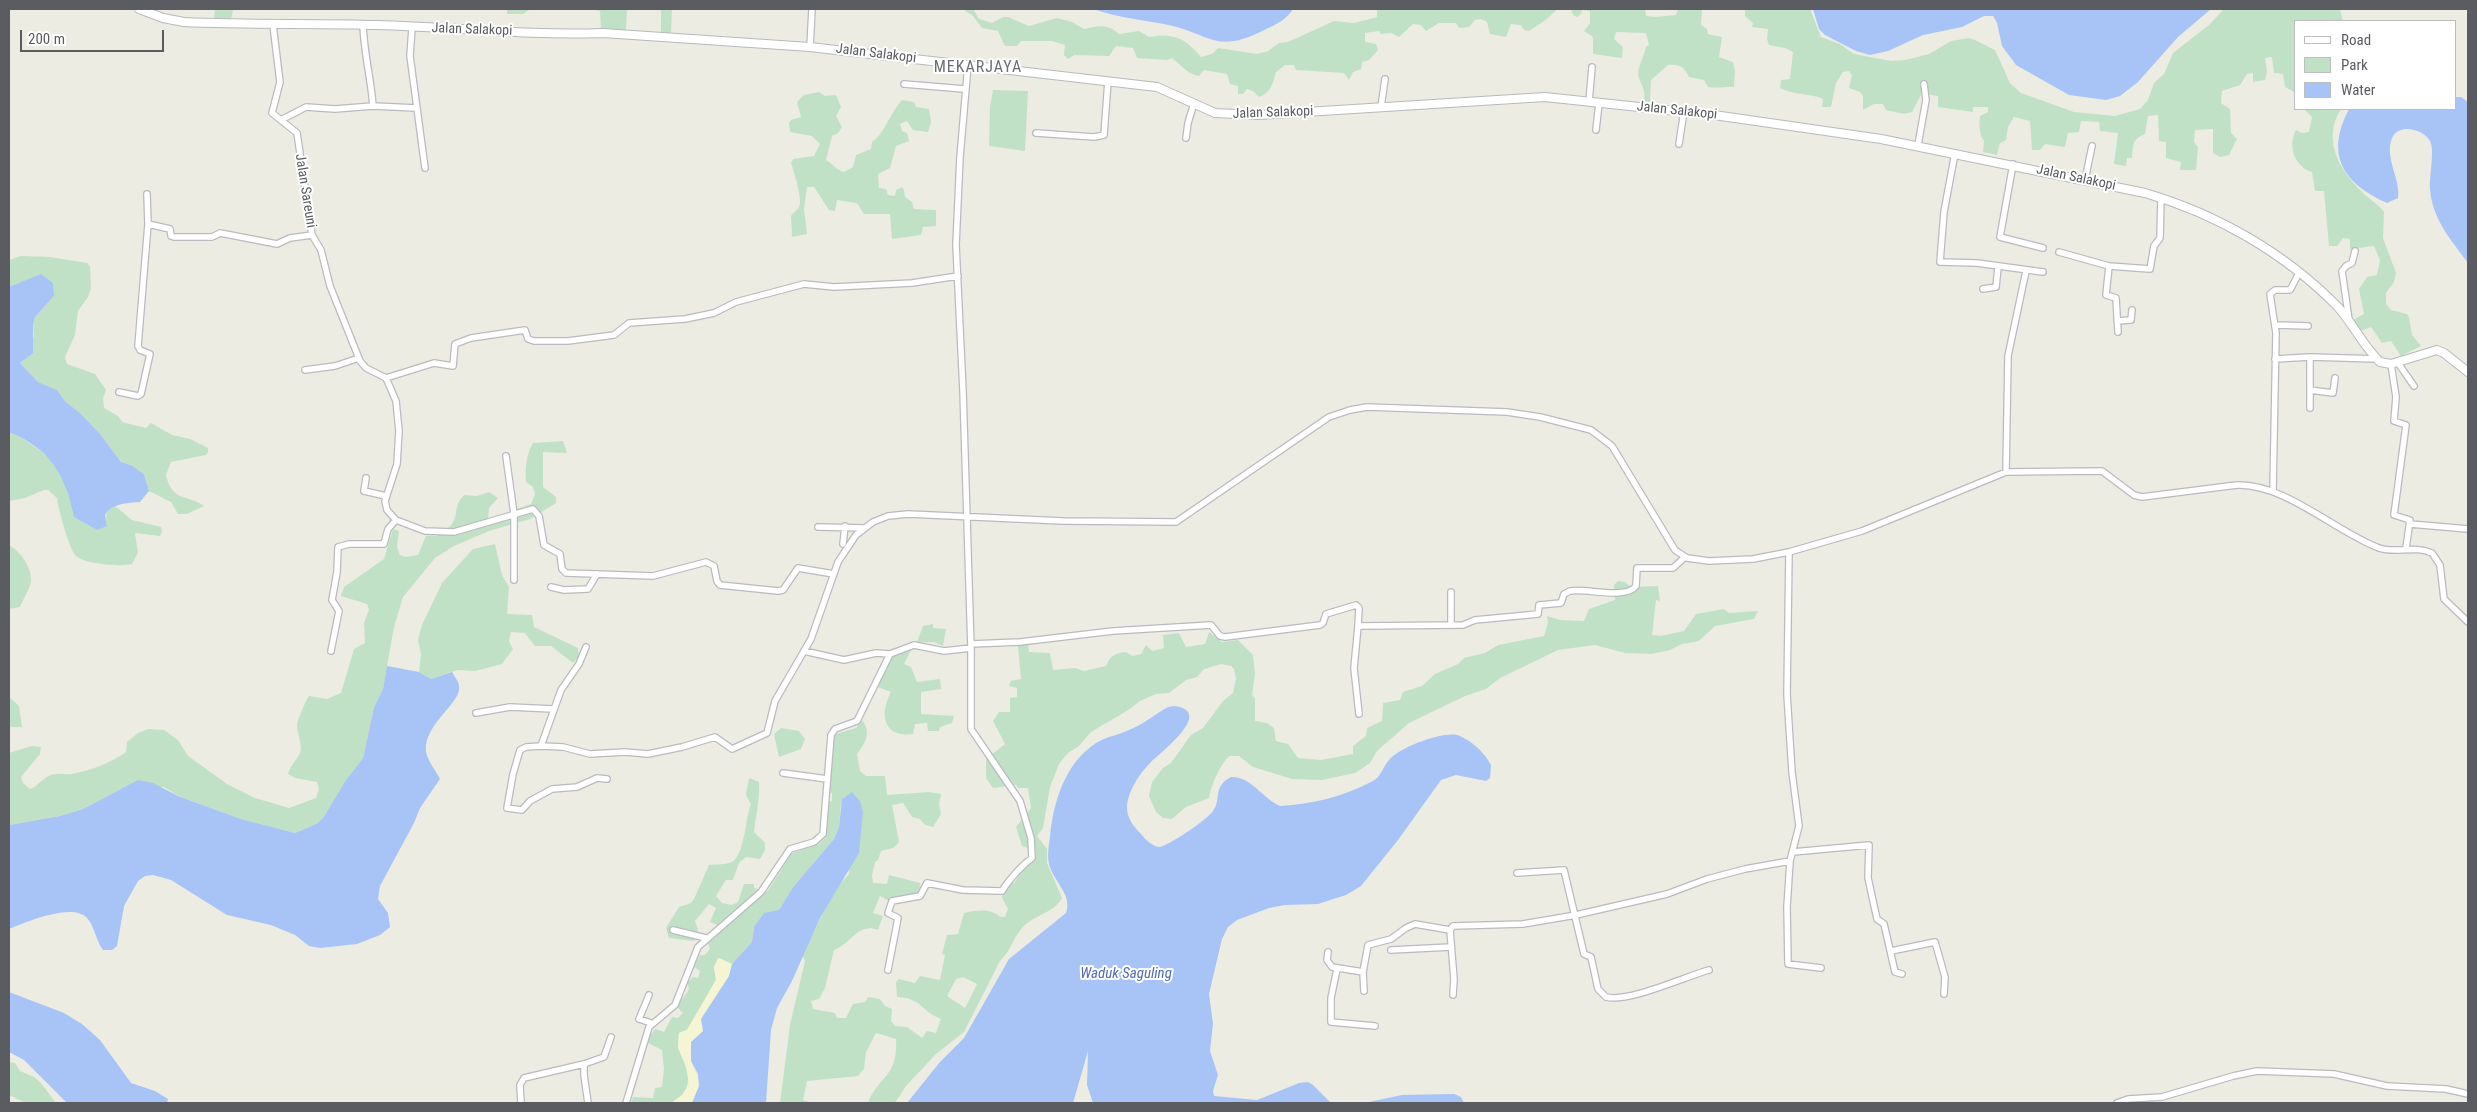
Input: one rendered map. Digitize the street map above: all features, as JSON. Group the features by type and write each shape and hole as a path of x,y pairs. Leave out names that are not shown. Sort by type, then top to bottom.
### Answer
{"street":[{"name":"Jalan Salakopi","path":"139,9 163,18 184,22 363,25 576,34 603,33 810,47 1160,87 1210,111 1228,115 1534,97 1684,111 1918,145 2013,164 2160,198 2238,230 2299,273 2336,305 2378,359"},
{"path":"810,47 812,10"},
{"name":"Jalan Sareuni","path":"272,24 280,82 272,113 297,134 312,235 321,250 330,286 359,358 366,368 386,378"},
{"path":"363,25 364,53 373,93 373,106"},
{"path":"412,28 410,56 424,168"},
{"path":"888,970 898,918 888,914 892,901 920,896 927,883 962,890 1002,892 1016,876 1020,866 1032,858 1031,838 1020,801 970,729 971,646 957,224 964,90 968,65"},
{"path":"1589,102 1592,67"},
{"path":"1381,107 1385,79"},
{"path":"1036,133 1094,137 1104,135 1106,132 1108,81"},
{"path":"904,84 964,90"},
{"path":"1918,145 1926,100 1924,84"},
{"path":"1186,138 1194,103"},
{"path":"1596,130 1599,103"},
{"path":"281,120 306,107 335,109 373,106 416,108"},
{"path":"1679,144 1684,111"},
{"path":"2085,180 2092,146"},
{"path":"1955,153 1944,212 1940,262 2043,272"},
{"path":"2013,164 2000,237 2043,248"},
{"path":"119,392 138,396 141,394 150,354 138,349 148,224 147,194"},
{"path":"2059,252 2109,266 2152,268 2154,246 2160,238 2160,198"},
{"path":"148,224 167,227 174,236 212,237 220,233 277,244 290,238 312,235"},
{"path":"2350,321 2342,271 2352,263 2355,251"},
{"path":"2109,266 2106,295 2116,298 2118,332"},
{"path":"1983,288 1996,287 1998,267"},
{"path":"2006,472 2008,356 2026,271"},
{"path":"2273,491 2276,325 2270,294 2275,290 2290,290 2299,273"},
{"path":"834,574 798,568 783,590 778,591 720,585 717,581 714,566 706,562 653,576 564,573 559,553 544,545 538,513 528,509 464,530 443,533 425,531 396,520 387,510 386,496 397,464 400,431 396,400 386,378 434,363 453,366 454,344 471,338 526,330 528,339 534,341 592,338 614,335 629,323 685,319 714,313 736,302 804,284 834,287 912,282 958,276"},
{"path":"2118,321 2131,320 2132,310"},
{"path":"2276,325 2308,326"},
{"path":"2275,359 2310,357 2378,359 2394,363 2437,350 2444,353 2468,372"},
{"path":"2310,357 2310,408"},
{"path":"305,370 335,366 359,358"},
{"path":"2394,363 2414,386"},
{"path":"2394,363 2396,400 2394,421 2406,425 2394,516 2409,519 2410,524 2406,548"},
{"path":"2310,390 2334,393 2335,378"},
{"path":"607,779 597,778 577,787 552,789 530,801 524,809 508,809 509,790 520,750 526,746 563,747 590,754 624,752 646,754 682,747 716,736 731,749 767,734 775,701 818,623 842,556 865,528 884,517 897,515 1175,522 1207,503 1336,413 1367,407 1506,412 1585,427 1612,446 1666,537 1678,553 1685,557 1702,561 1753,559 1790,552 1862,531 2006,472 2102,471 2134,495 2142,497 2243,485 2273,491 2381,549 2406,548 2426,551 2436,558 2440,565 2444,599 2468,622"},
{"path":"506,456 514,514 514,580"},
{"path":"366,478 364,491 386,496"},
{"path":"331,651 339,611 332,600 339,545 384,544 388,529 396,520"},
{"path":"2410,524 2468,529"},
{"path":"818,527 845,526 865,528"},
{"path":"843,544 845,526"},
{"path":"1790,552 1787,694 1791,763 1799,822 1790,861 1787,907 1788,964 1821,968"},
{"path":"1358,626 1451,626 1463,625 1481,619 1538,614 1539,605 1561,603 1564,594 1570,591 1618,593 1630,591 1636,586 1637,568 1673,568 1685,557"},
{"path":"550,587 564,590 588,589 596,574"},
{"path":"1450,592 1451,626"},
{"path":"804,650 844,660 871,653 890,654 912,645 944,651 971,646 1113,631 1211,625 1220,636 1225,638 1320,625 1323,624 1326,614 1356,605 1359,608 1354,668 1359,714"},
{"path":"541,746 561,690 579,664 586,647"},
{"path":"626,1103 651,1024 675,1005 692,958 706,938 717,931 761,892 790,850 814,842 822,836 829,746 832,733 837,728 857,721 890,654"},
{"path":"476,713 510,708 553,709"},
{"path":"782,773 827,780"},
{"path":"1793,852 1869,845 1868,878 1874,907 1878,920 1884,924 1895,972 1902,974"},
{"path":"1450,930 1454,926 1523,924 1576,915 1667,894 1707,879 1745,869 1790,861"},
{"path":"1517,873 1564,869 1584,954 1590,956 1598,989 1606,997 1644,994 1661,986 1709,970"},
{"path":"1364,991 1363,972 1367,946 1391,939 1415,924 1450,930"},
{"path":"673,930 706,938"},
{"path":"1450,930 1454,982 1453,995"},
{"path":"1891,951 1935,942 1945,980 1944,994"},
{"path":"1391,950 1451,948"},
{"path":"1328,952 1328,963 1332,967 1363,972"},
{"path":"1337,969 1332,998 1331,1022 1374,1026"},
{"path":"649,995 639,1019 651,1024"},
{"path":"521,1103 520,1085 524,1078 584,1064 604,1057 611,1037"},
{"path":"584,1064 588,1103"},
{"path":"2117,1103 2135,1098 2162,1097 2233,1076 2257,1071 2334,1074 2387,1086 2446,1089 2468,1094"}],"green space":[{"path":"215,9 233,9 231,20 214,19"},
{"path":"507,9 530,9 523,14 507,14"},
{"path":"591,9 627,9 626,30 601,29 600,11"},
{"path":"661,9 672,9 671,33 661,34"},
{"path":"966,9 973,9 979,19 992,23 1003,17 1008,17 1029,26 1057,18 1072,22 1084,29 1102,26 1110,28 1119,34 1139,31 1149,37 1166,36 1179,38 1190,45 1201,57 1212,54 1218,48 1257,54 1268,51 1279,43 1288,42 1334,21 1354,23 1377,17 1377,9 1557,9 1547,19 1529,31 1524,30 1521,25 1511,24 1506,37 1490,34 1487,22 1481,19 1475,20 1469,27 1459,28 1456,23 1439,23 1426,31 1421,25 1413,24 1399,37 1391,33 1381,34 1379,31 1365,33 1365,42 1376,44 1378,50 1369,60 1362,62 1361,69 1353,72 1349,80 1344,73 1296,70 1294,65 1285,65 1276,72 1269,90 1259,97 1253,91 1247,89 1243,94 1238,94 1238,86 1230,84 1227,74 1204,70 1199,76 1187,71 1172,58 1167,60 1137,58 1133,48 1116,46 1109,56 1074,55 1068,59 1064,55 1065,45 1052,41 1021,41 1017,46 1005,46 998,31 982,28 972,15 965,11"},
{"path":"1571,9 1645,9 1646,16 1655,17 1676,15 1678,9 1702,9 1701,25 1707,29 1708,34 1722,37 1719,57 1733,62 1735,71 1734,87 1708,87 1704,80 1689,77 1681,67 1668,65 1651,80 1650,99 1654,103 1644,101 1644,92 1638,74 1646,47 1649,45 1646,33 1616,32 1614,39 1623,47 1622,58 1593,54 1593,37 1584,31 1590,23 1590,11 1582,10 1581,14 1577,17 1573,15"},
{"path":"1745,9 1810,9 1821,37 1840,44 1854,54 1891,61 1905,60 1929,54 1951,41 1969,38 1995,50 2010,83 2021,93 2074,112 2115,116 2140,109 2148,100 2154,83 2164,74 2173,53 2209,25 2224,9 2340,9 2343,20 2294,20 2294,92 2285,87 2283,74 2274,73 2272,57 2265,58 2267,71 2265,80 2253,82 2253,73 2247,74 2240,85 2222,91 2221,103 2230,109 2231,133 2237,139 2229,155 2220,157 2213,153 2213,129 2195,130 2194,142 2198,147 2196,170 2180,170 2181,162 2166,158 2166,142 2159,141 2158,115 2148,116 2145,134 2135,140 2132,158 2127,158 2126,166 2114,164 2118,133 2100,131 2099,122 2081,121 2079,132 2068,133 2065,147 2045,144 2040,150 2032,150 2030,121 2014,117 2008,127 2006,140 2000,143 1997,155 1983,152 1984,141 1980,133 1980,116 1988,112 1988,107 1973,107 1973,112 1938,107 1938,96 1922,93 1912,112 1904,114 1886,110 1883,104 1874,104 1863,110 1863,96 1860,92 1849,88 1852,75 1849,71 1843,72 1836,83 1831,107 1822,107 1823,99 1780,88 1781,80 1790,79 1793,52 1785,48 1769,45 1767,39 1768,29 1752,27 1753,23 1745,16"},
{"path":"993,90 1028,91 1025,151 989,146 990,107"},
{"path":"819,92 825,96 836,95 841,107 836,116 842,127 838,133 832,136 826,160 844,172 853,167 856,155 871,149 872,142 877,138 902,100 914,102 916,107 929,109 931,122 928,132 913,130 907,121 900,124 902,131 907,133 909,141 896,146 890,168 878,174 879,188 886,189 888,195 895,196 896,190 902,187 905,197 912,202 914,209 936,210 936,226 923,227 921,235 892,239 890,214 864,214 857,203 837,200 835,211 829,210 814,187 807,187 804,209 807,234 792,237 791,216 798,208 800,199 791,163 793,159 814,156 820,144 812,136 790,132 789,123 791,120 801,117 797,102 804,95"},
{"path":"2305,110 2340,110 2335,121 2333,132 2336,154 2347,175 2355,185 2384,212 2383,238 2396,273 2394,282 2386,293 2386,304 2391,310 2407,314 2412,335 2421,346 2401,356 2391,341 2382,343 2371,327 2360,331 2353,320 2364,314 2359,289 2367,277 2377,275 2380,260 2374,246 2350,249 2350,239 2343,238 2337,246 2329,246 2324,191 2315,191 2312,172 2301,166 2297,161 2292,143 2296,130 2302,133 2309,132 2312,117"},
{"path":"21,256 50,257 87,263 90,266 91,288 88,297 78,311 75,335 65,357 67,364 95,374 106,390 103,398 104,408 118,416 122,422 146,428 151,423 172,435 190,439 208,448 206,455 171,462 166,475 172,490 176,494 204,506 187,514 178,514 171,502 149,491 144,474 131,465 121,462 101,435 80,413 65,401 57,390 38,382 20,363 34,336 33,325 35,317 54,296 42,275 9,287 9,260"},
{"path":"9,432 36,447 58,469 64,478 78,512 87,525 107,526 107,512 115,506 132,520 161,527 162,532 160,536 135,533 138,553 132,564 103,564 80,559 73,552 67,537 57,498 48,490 9,501"},
{"path":"563,441 567,453 543,452 543,487 556,497 556,503 530,519 489,531 454,546 435,558 403,597 394,627 383,689 374,707 363,758 346,780 323,818 316,824 295,833 241,819 178,796 164,787 121,789 83,809 60,816 9,825 9,753 32,746 41,747 40,754 21,777 23,783 30,789 52,775 72,774 114,760 126,752 127,742 138,733 148,729 164,730 178,740 188,756 227,784 255,798 289,808 316,798 319,789 317,782 295,778 288,774 300,753 301,746 297,725 309,696 327,699 341,693 354,649 365,643 364,623 369,610 367,604 341,596 344,587 384,559 393,529 399,531 397,547 400,555 406,557 418,555 426,536 437,536 452,524 458,503 464,495 477,496 489,492 498,498 489,508 488,519 531,504 535,494 533,487 526,482 526,472 527,457 533,443"},
{"path":"495,544 502,575 509,587 507,614 532,615 534,627 578,648 579,657 573,663 551,646 535,646 525,633 511,632 509,641 513,649 502,664 475,671 457,670 431,679 419,672 421,654 418,640 422,625 442,583 473,549"},
{"path":"9,545 24,560 30,570 31,581 20,607 9,609"},
{"path":"1618,581 1625,582 1631,587 1658,586 1660,601 1656,600 1652,635 1661,636 1684,631 1696,614 1724,609 1729,613 1758,611 1754,619 1715,626 1699,641 1682,644 1670,650 1652,654 1625,653 1595,645 1558,650 1500,678 1486,689 1465,696 1409,723 1377,751 1370,763 1355,773 1322,780 1292,779 1253,767 1239,756 1230,756 1223,763 1217,775 1209,798 1186,807 1172,819 1163,818 1156,812 1149,796 1152,782 1163,768 1171,763 1191,735 1203,728 1223,701 1233,693 1236,678 1234,669 1231,666 1221,664 1204,669 1197,677 1186,680 1169,693 1156,694 1140,701 1091,732 1059,764 1050,787 1043,828 1037,836 1047,849 1047,863 1062,898 1055,907 1029,922 1017,934 1000,961 964,1032 936,1054 906,1086 895,1103 868,1103 877,1086 891,1069 896,1052 896,1039 876,1033 866,1052 864,1069 858,1076 807,1081 803,1100 812,1103 780,1103 790,1025 805,961 802,955 834,891 849,874 845,795 841,804 839,827 834,839 793,887 779,910 754,927 752,942 732,964 719,958 714,967 716,980 687,1030 679,1033 679,1048 688,1078 684,1093 681,1097 667,1104 631,1103 633,1097 653,1098 655,1088 662,1087 664,1069 662,1050 646,1042 655,1029 664,1032 672,1017 678,1018 683,1013 677,1007 689,989 687,983 693,977 698,978 700,971 694,967 700,955 705,955 710,949 708,943 716,937 717,925 710,922 716,908 709,904 695,921 698,929 694,941 669,938 666,928 679,907 691,903 694,899 709,865 730,863 740,852 751,804 746,795 749,778 759,782 754,832 765,843 765,850 760,859 746,857 739,863 733,880 726,880 716,896 722,903 732,905 738,902 744,884 754,884 754,888 767,892 792,853 819,844 826,837 829,802 832,801 832,793 828,792 833,740 836,734 856,728 862,720 867,729 867,734 865,742 857,754 860,771 866,776 885,776 887,795 929,792 941,794 939,804 941,814 933,827 925,825 920,819 912,817 903,803 892,805 899,842 893,848 881,851 878,860 875,862 872,876 873,883 887,884 889,875 920,883 919,893 897,900 895,904 880,896 873,913 883,916 878,930 871,928 860,931 834,950 825,988 819,999 811,1001 813,1009 835,1013 837,1018 846,1018 853,1004 865,1002 868,997 880,999 885,1006 892,1009 891,1021 895,1026 907,1027 922,1038 927,1031 936,1033 941,1019 912,1000 897,997 896,982 899,979 915,983 920,976 940,980 945,955 942,954 947,935 958,934 964,913 984,911 993,912 1000,917 1005,917 1008,909 1002,898 1004,883 1014,883 1025,867 1034,860 1036,851 1022,846 1016,827 1031,808 1028,788 1018,788 1016,785 993,788 986,778 986,759 1005,744 993,721 999,712 1010,712 1010,698 1017,697 1017,688 1009,686 1011,681 1021,679 1018,646 1028,644 1029,652 1050,653 1053,670 1075,668 1084,671 1106,666 1111,657 1119,653 1126,652 1132,656 1141,654 1146,645 1152,651 1164,648 1163,635 1179,633 1186,647 1205,644 1209,632 1222,642 1238,640 1253,655 1255,674 1252,695 1255,698 1255,721 1267,723 1274,728 1276,741 1288,744 1298,758 1321,760 1353,754 1353,746 1366,736 1367,728 1382,721 1383,703 1400,700 1403,692 1422,686 1435,674 1458,664 1464,658 1485,653 1498,645 1544,636 1548,623 1547,616 1560,620 1584,621 1589,609 1615,600 1614,585","holes":["963,977 977,984 965,1008 947,996 956,979"]},
{"path":"933,624 933,628 946,629 943,646 934,642 917,642 923,626"},
{"path":"911,650 904,664 911,667 917,682 940,679 941,689 921,692 921,714 954,716 952,723 940,727 939,731 928,731 927,723 915,724 913,734 903,734 895,732 886,723 885,708 891,692 878,687 893,657 898,653"},
{"path":"9,697 19,706 22,727 11,727 9,723"},
{"path":"781,728 799,731 805,739 801,749 779,757 774,734"},
{"path":"9,1062 15,1063 20,1071 34,1077 41,1083 56,1103 26,1103 9,1095"}],"sand":[{"path":"718,958 732,964 729,976 701,1019 703,1031 691,1042 691,1057 698,1082 697,1090 692,1103 671,1103 682,1095 689,1084 686,1066 678,1048 679,1033 687,1030 716,980 714,967"}],"water":[{"path":"1093,9 1293,9 1285,18 1270,27 1249,37 1224,42 1180,28"},
{"path":"1813,9 2211,9 2178,37 2138,82 2120,96 2106,100 2069,95 2016,65 2002,46 1997,23 1993,16 1984,16 1962,27 1923,35 1888,51 1870,55 1856,51 1825,35 1819,29"},
{"path":"2457,97 2461,97 2468,102 2468,263 2444,229 2435,211 2430,190 2431,145 2427,137 2411,129 2400,130 2395,133 2390,146 2390,153 2397,183 2398,198 2387,203 2359,186 2342,165 2338,140 2349,110 2457,110"},
{"path":"41,274 53,283 54,296 35,317 33,325 33,353 20,363 38,382 57,390 65,401 80,413 101,435 121,462 131,465 144,474 149,491 140,502 121,504 108,511 105,515 107,526 97,530 74,517 66,488 54,465 35,446 9,432 9,287"},
{"path":"387,666 419,672 431,679 452,672 459,686 455,699 436,723 427,741 427,754 440,779 420,808 414,823 380,886 378,899 388,913 390,927 380,935 357,944 320,948 309,946 295,935 271,925 227,915 171,880 153,875 145,876 138,881 124,906 117,946 112,950 103,950 87,918 71,912 49,915 9,929 9,825 60,816 83,809 138,780 153,783 178,796 241,819 295,833 316,824 323,818 346,780 363,758 374,707 383,689"},
{"name":"Waduk Saguling","path":"1174,706 1185,710 1189,716 1187,724 1173,742 1151,762 1135,783 1129,796 1127,808 1133,825 1149,842 1159,847 1178,838 1210,815 1216,806 1221,785 1231,777 1245,780 1280,806 1304,804 1338,796 1375,780 1395,754 1412,745 1432,738 1450,735 1457,735 1472,743 1491,765 1490,778 1486,781 1456,775 1441,780 1398,840 1361,886 1346,895 1318,904 1285,905 1269,908 1237,920 1228,927 1222,939 1209,994 1213,1024 1210,1051 1218,1075 1213,1091 1214,1096 1257,1100 1299,1083 1308,1082 1331,1103 1093,1103 1087,1085 1088,1051 1073,1103 907,1103 940,1062 964,1038 1009,959 1066,913 1067,900 1051,870 1048,861 1048,850 1054,811 1062,785 1076,761 1096,743 1136,727 1168,707"},
{"path":"852,792 860,801 863,812 859,853 820,918 792,981 777,1008 771,1030 766,1103 692,1103 699,1086 698,1074 691,1061 691,1042 703,1031 701,1019 729,976 732,964 752,942 754,927 764,913 779,910 793,887 834,839 839,827 842,799"},
{"path":"9,992 64,1013 82,1024 100,1040 131,1083 155,1091 168,1099 167,1103 67,1103 24,1060 9,1052"},
{"path":"1454,1094 1461,1097 1464,1103 1364,1103 1402,1095"}],"district":[{"name":"MEKARJAYA","path":"978,68"}]}
